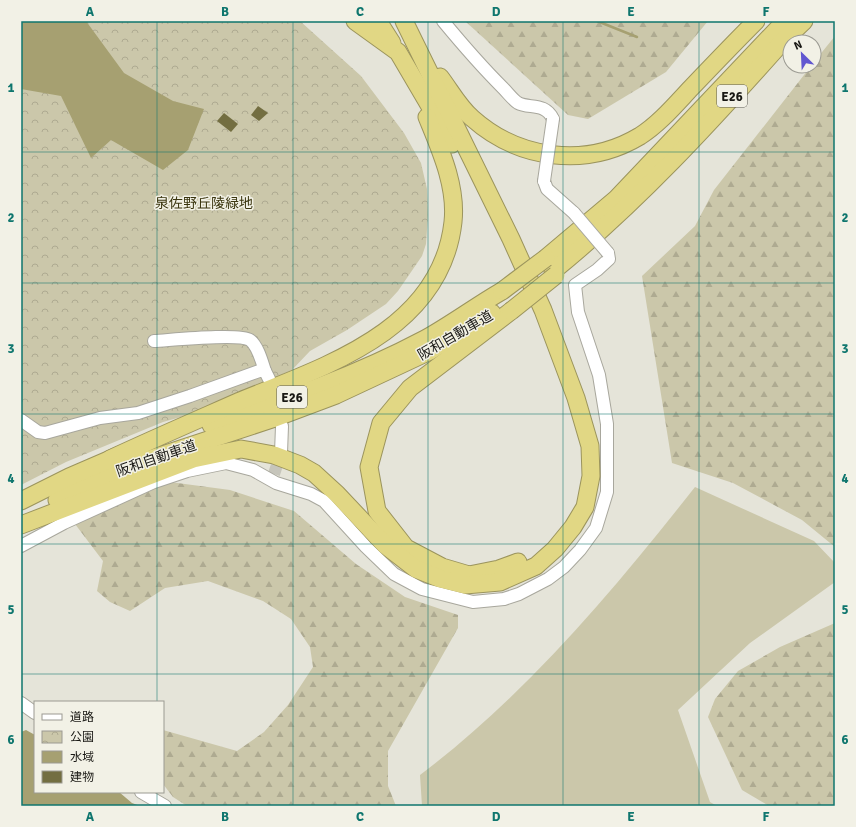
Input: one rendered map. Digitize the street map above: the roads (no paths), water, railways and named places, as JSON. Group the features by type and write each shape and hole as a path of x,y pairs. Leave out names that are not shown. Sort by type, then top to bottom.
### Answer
{"highway":[{"path":"110,459 191,422 303,375 378,337 412,309 435,279 444,260 453,221 450,187 440,150 402,58 355,21"},
{"path":"378,21 443,127 508,256 536,324 578,441 581,481 578,494 558,535 528,558 499,569 469,575 442,567 406,548 377,512 369,467 381,423 410,388 508,301 552,268"},
{"path":"404,21 438,75 470,116 490,133 505,141 535,153 581,157 605,152 640,136 664,117 756,21"},
{"path":"21,525 78,488 193,459 241,449 274,455 300,465 314,473 337,494 385,545 416,569 441,579 465,585 500,582 536,566 555,549 573,527 585,507 591,476 590,446 576,398 543,310 511,239 404,21"},
{"name":"阪和自動車道","path":"21,518 78,488 132,465 272,419 336,395 430,351 508,301 552,268 574,254 644,190 660,165 786,21"},
{"name":"阪和自動車道","path":"552,268 616,199 660,165 804,21"},
{"name":"阪和自動車道","path":"21,501 78,488 110,459 278,402 361,370 426,338 508,301"}],"street":[{"path":"21,546 64,522 154,482 187,471 226,463 273,477 324,501 366,547 394,574 422,589 473,602 504,599 548,579 564,567 580,550 596,528 606,492 607,424 599,375 578,312 574,285 604,264 609,259 608,253 574,213 547,189 544,181 553,119 550,114 532,105 519,104 475,59 443,21"},
{"path":"21,420 38,432 53,432 100,418 138,413 262,370 267,375 252,341 246,339 229,338 154,341"},
{"path":"281,453 282,426"},
{"path":"21,703 34,712"},
{"path":"143,793 165,806"}],"water":[{"path":"21,21 86,21 124,73 173,101 204,109 188,150 163,170 111,140 91,158 61,96 21,89"},
{"path":"26,730 34,734 34,793 120,793 132,803 140,806 21,806 21,732"}],"waterway":[{"path":"597,21 637,37"}],"tunnel":[{"path":"274,474 281,453"}],"park label":[{"name":"泉佐野丘陵緑地","path":"204,203"}]}
